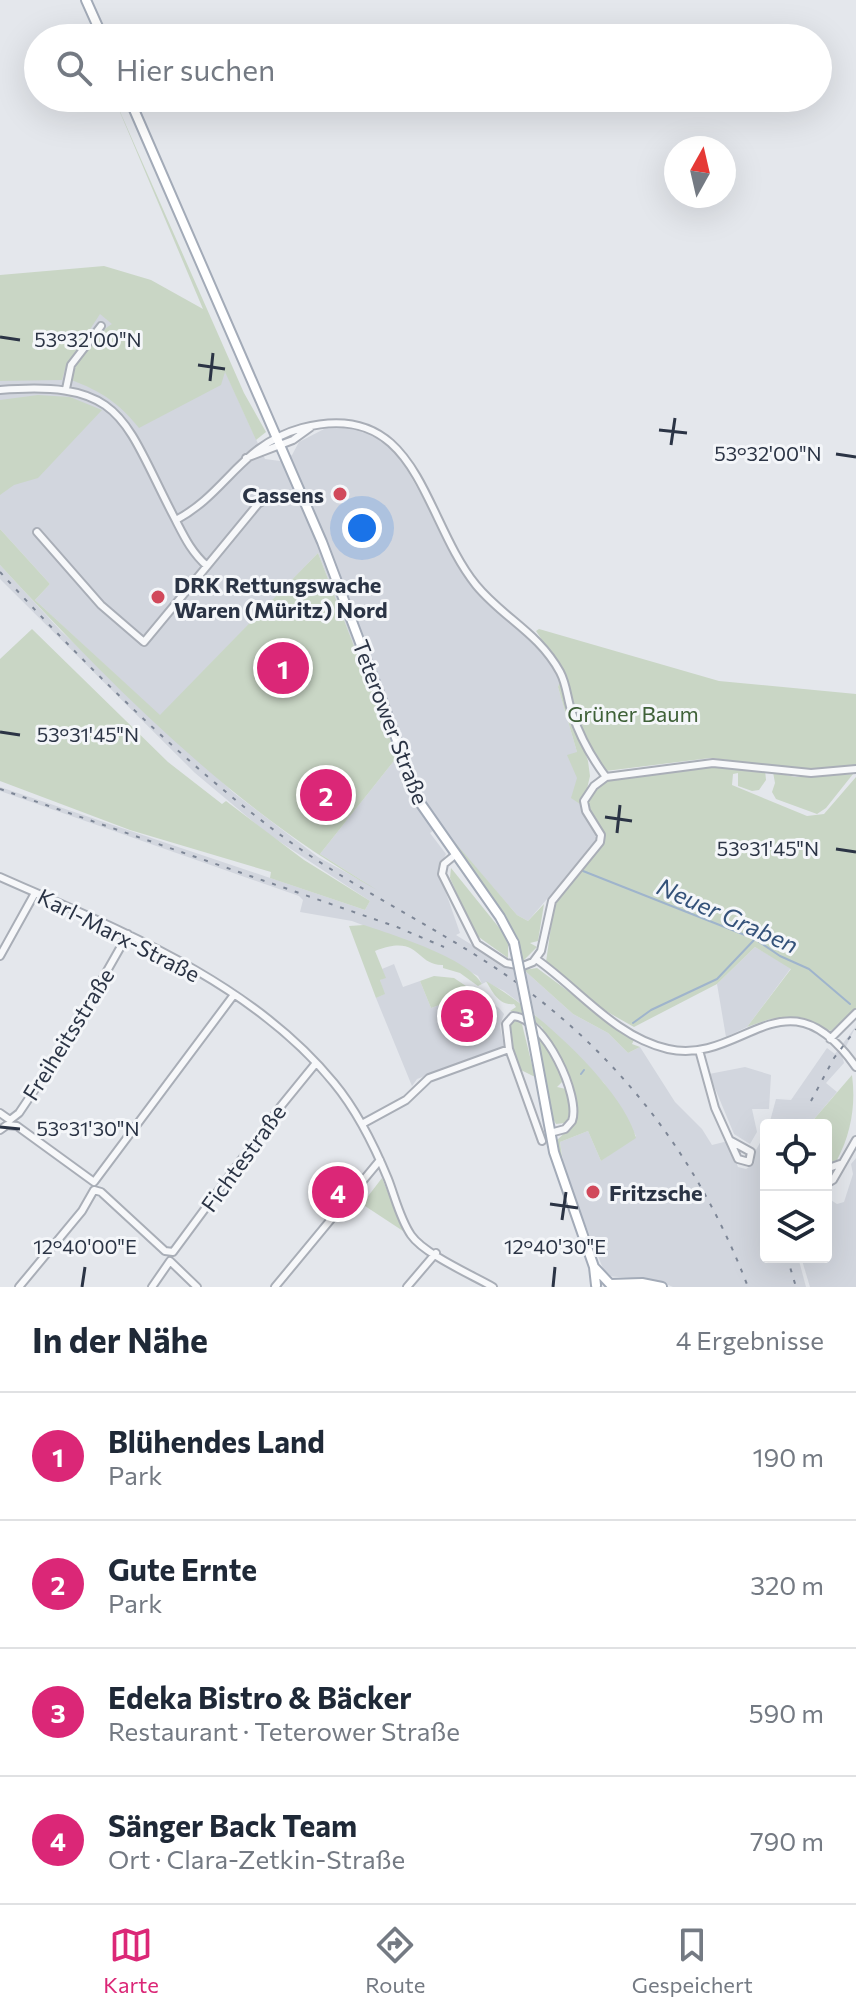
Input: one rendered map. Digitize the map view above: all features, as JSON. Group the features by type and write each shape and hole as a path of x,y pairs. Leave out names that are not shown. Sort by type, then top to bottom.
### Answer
{"main road":[{"path":"86,0 97,24"},
{"name":"Teterower Straße","path":"135,112 305,500 421,804 453,857 500,917 514,943 558,1168 594,1267 603,1285 662,1287"}],"street":[{"path":"66,389 71,365 101,326"},
{"path":"0,390 66,389 101,400 120,415 187,544 207,566"},
{"path":"176,520 200,505 246,458 279,440 314,426 350,424 380,433 395,444 472,579 532,634 552,658 563,677 572,714 589,752 606,777"},
{"path":"37,532 101,605 144,642 258,504 270,497"},
{"path":"453,857 443,867 443,878 477,944 514,965 527,965 536,959 543,946 550,904 601,839 584,801 594,786 606,777 713,763 811,773 856,769"},
{"name":"Karl-Marx-Straße","path":"0,877 128,934 233,996 316,1063 362,1124 411,1235 493,1287"},
{"path":"0,956 35,893"},
{"name":"Freiheitsstraße","path":"0,1113 10,1120 19,1113 66,1043 128,934"},
{"path":"536,959 595,1009 638,1037 664,1048 699,1050 778,1021 805,1024 830,1039 856,1067"},
{"path":"19,1287 82,1211 94,1186 233,996"},
{"path":"830,1039 856,1013"},
{"path":"542,1141 509,1049 505,1027 513,1016 532,1022 550,1045 575,1112 565,1129 550,1133"},
{"path":"362,1124 412,1096 429,1078 509,1049"},
{"path":"699,1050 715,1108 731,1141"},
{"name":"Fichtestraße","path":"152,1287 170,1257 316,1063"},
{"name":"Freiheitsstraße","path":"0,1130 7,1125 17,1126 94,1186"},
{"path":"832,1181 856,1140"},
{"path":"275,1287 380,1160"},
{"path":"832,1167 843,1162"},
{"path":"94,1186 170,1257 197,1287"},
{"path":"407,1287 436,1253"}],"shaded area":[{"path":"0,280 204,325 265,459 280,461 292,455 299,442 326,428 341,425 382,436 398,454 470,581 531,635 561,678 558,687 577,752 577,778 583,806 598,834 598,840 528,921 517,915 440,826 430,833 446,854 438,870 460,933 456,935 509,968 524,970 573,1014 608,1033 628,1053 640,1047 675,1102 702,1129 712,1145 728,1141 738,1167 746,1169 754,1164 760,1143 760,1263 800,1263 806,1287 673,1287 657,1280 606,1276 565,1174 560,1142 588,1131 601,1161 636,1136 604,1083 534,1014 504,991 486,982 482,984 478,976 431,951 352,921 300,912 303,900 299,896 0,791 0,787 365,910 370,901 268,834 195,773 0,579 0,565 61,631 234,793 318,857 369,885 320,854 397,757 318,553 160,716 35,600 50,584 0,529"},
{"path":"755,947 791,968 747,1027 726,1037 717,984"},
{"path":"394,964 403,987 420,981 431,1008 475,992 499,1008 504,1014 500,1026 504,1046 417,1079 412,1086 376,998 384,994 380,980 385,977 382,969"},
{"path":"856,1026 842,1055 844,1063 826,1083 837,1092 814,1119 771,1119 776,1099 791,1100 827,1048 835,1054"},
{"path":"745,1067 771,1075 769,1109 752,1109 757,1132 750,1144 734,1134 709,1074"},
{"path":"856,1158 856,1287 810,1287 803,1263 832,1263 832,1201 837,1204 844,1202 853,1174 851,1164"}],"green space":[{"path":"120,112 244,393 266,432 256,440 225,372 221,385 139,428 109,399 71,380 87,348 112,324 100,314 66,366 62,380 0,381 0,275 104,266 151,280 203,309"},
{"path":"38,395 70,397 102,410 38,478 14,485 0,495 0,400"},
{"path":"0,529 50,584 35,600 160,715 318,553 397,757 320,854 377,890 324,858 273,822 130,700 0,565"},
{"path":"32,629 168,762 222,804 226,801 304,860 370,901 365,910 270,878 271,872 130,830 0,781 0,659"},
{"name":"Grüner Baum","path":"539,629 719,681 856,694 856,765 814,770 710,758 606,771 583,735 565,675 536,631"},
{"path":"561,678 588,761 590,776 583,806 571,798 577,778 567,755 577,752 558,687"},
{"path":"724,765 765,770 766,780 759,790 738,786 738,773 733,774 732,785 807,816 824,814 856,777 856,1008 831,1031 797,1017 770,1019 747,1027 791,969 755,947 717,984 634,1027 576,990 546,962 554,906 604,838 586,806 596,788 611,778"},
{"path":"773,772 795,777 853,774 826,808 817,814 776,799 772,792 775,783"},
{"path":"452,839 517,915 528,921 544,904 538,941 530,943 537,947 523,961 511,927"},
{"path":"451,868 508,941 508,958 476,935 450,878"},
{"path":"364,925 410,941 462,965 482,984 478,986 460,973 427,961 409,948 390,946 375,951 386,978 380,980 385,994 376,998 349,926"},
{"path":"537,968 634,1040 632,1044 640,1047 628,1053 608,1033 573,1014 524,970"},
{"path":"434,976 454,978 475,992 431,1008 420,981"},
{"path":"486,981 550,1028 595,1073 614,1095 636,1138 601,1161 588,1131 560,1142 563,1165 556,1141 575,1123 578,1106 542,1027 522,1013 510,1011 516,1007 514,1004 500,1000"},
{"path":"521,1020 535,1077 519,1069 511,1046 510,1027 512,1022"},
{"path":"536,1030 548,1046 563,1081 557,1087 566,1089 570,1111 565,1123 556,1124 552,1117"},
{"path":"852,1075 853,1108 849,1130 837,1160 832,1162 832,1119 814,1119"},
{"path":"382,1178 402,1227 403,1231 362,1204"}],"waterway":[{"name":"Neuer Graben","path":"583,871 755,939 780,956 809,969 850,1004"},
{"path":"633,1023 651,1010 717,979 755,939"},
{"path":"581,1074 584,1070"}],"railway":[{"path":"0,572 135,711 245,807 332,870 488,963 573,1028 610,1064 675,1146 703,1190 748,1287"},
{"path":"0,789 397,927 444,947"},
{"path":"811,1101 834,1058 856,1029"},
{"path":"789,1263 796,1287"}],"place":[{"name":"Cassens","path":"340,494"},
{"name":"DRK Rettungswache Waren (Müritz) Nord","path":"158,597"},
{"name":"Blühendes Land","path":"283,668"},
{"name":"Gute Ernte","path":"326,795"},
{"name":"Edeka Bistro & Bäcker","path":"467,1016"},
{"name":"Sänger Back Team","path":"338,1192"},
{"name":"Fritzsche","path":"593,1192"}]}
